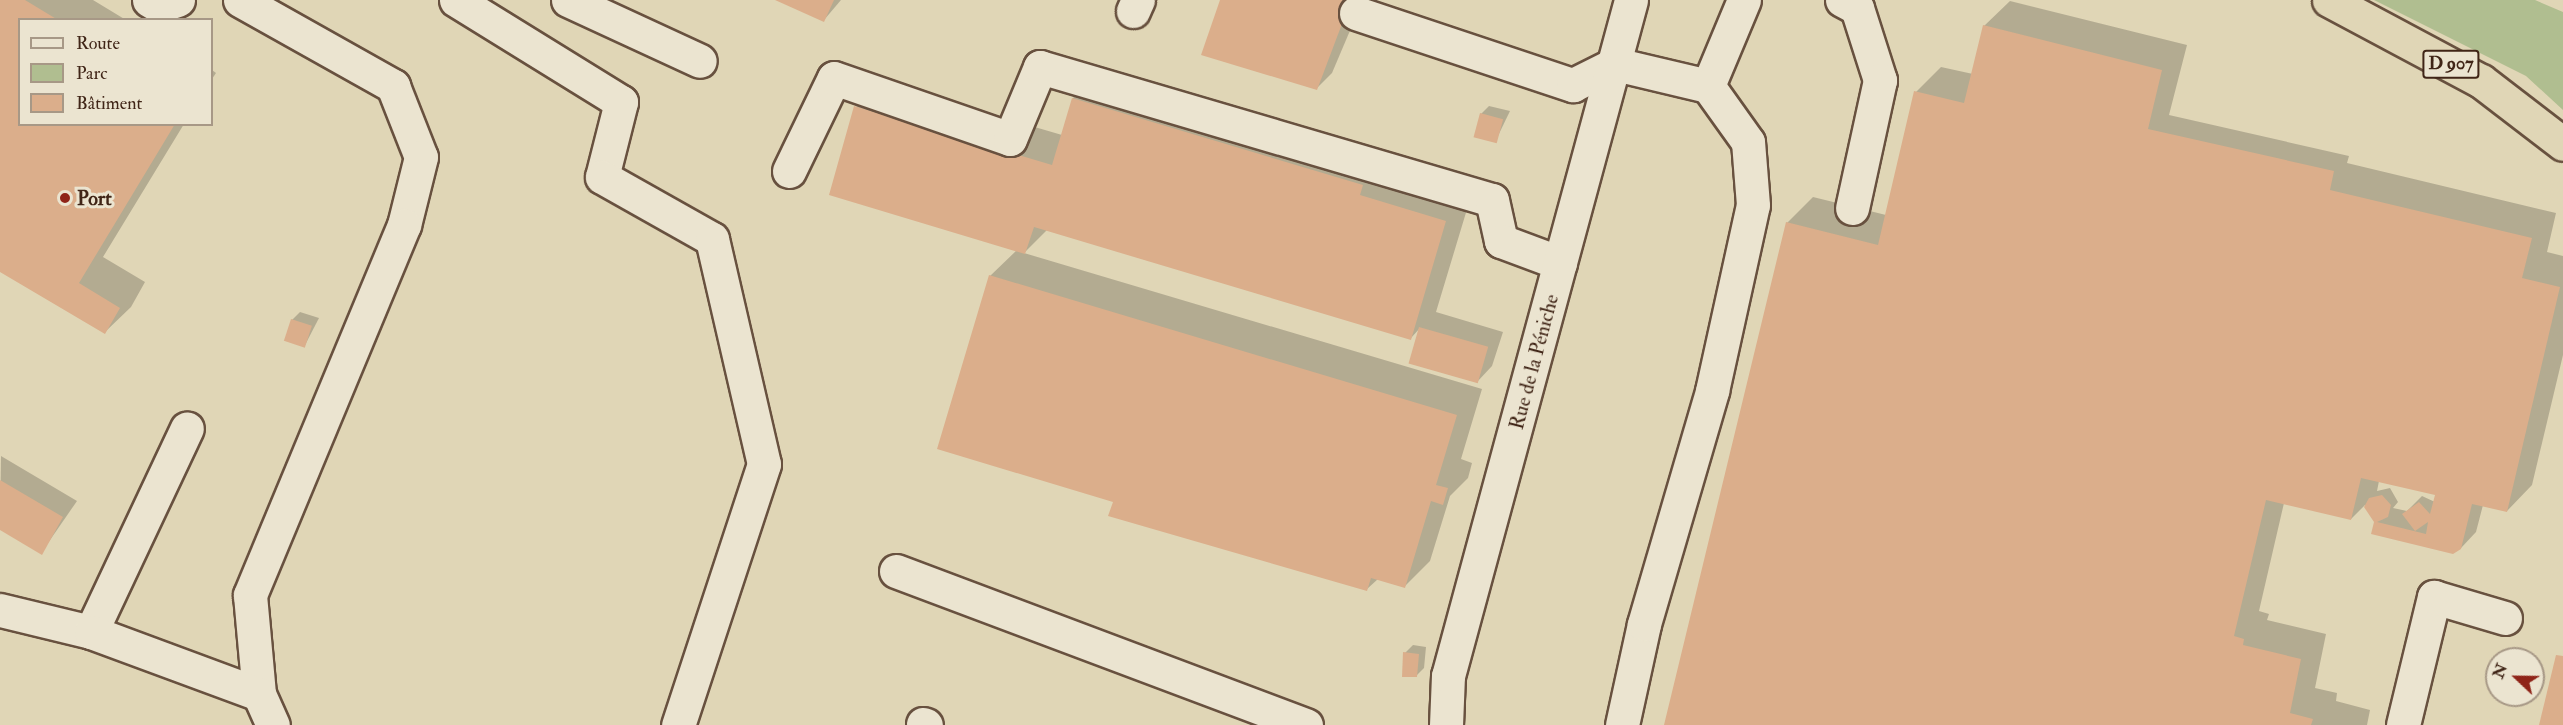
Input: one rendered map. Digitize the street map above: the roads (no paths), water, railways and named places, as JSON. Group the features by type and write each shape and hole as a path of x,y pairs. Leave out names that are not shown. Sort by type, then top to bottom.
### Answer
{"highway":[{"name":"D 907","path":"2329,0 2481,81 2563,144"}],"street":[{"path":"149,0 159,6 178,0"},
{"path":"240,0 393,86 421,156 404,225 250,596 259,694 273,725"},
{"path":"456,0 621,102 602,177 712,239 764,464 678,725"},
{"path":"568,0 700,61"},
{"name":"Rue de la Péniche","path":"1446,725 1448,676 1615,64 1630,0"},
{"path":"1708,86 1744,0"},
{"path":"1842,0 1857,8 1880,80 1852,208"},
{"path":"1356,13 1573,85 1615,64 1708,86 1748,142 1753,205 1712,391 1644,624 1622,725"},
{"path":"789,171 834,78 1010,139 1040,67 1492,200 1501,241 1560,263"},
{"path":"91,632 187,428"},
{"path":"896,571 1306,725"},
{"path":"2403,725 2434,597 2505,618"},
{"path":"0,610 91,632 259,694"}],"place":[{"name":"Port","path":"65,198"}]}
